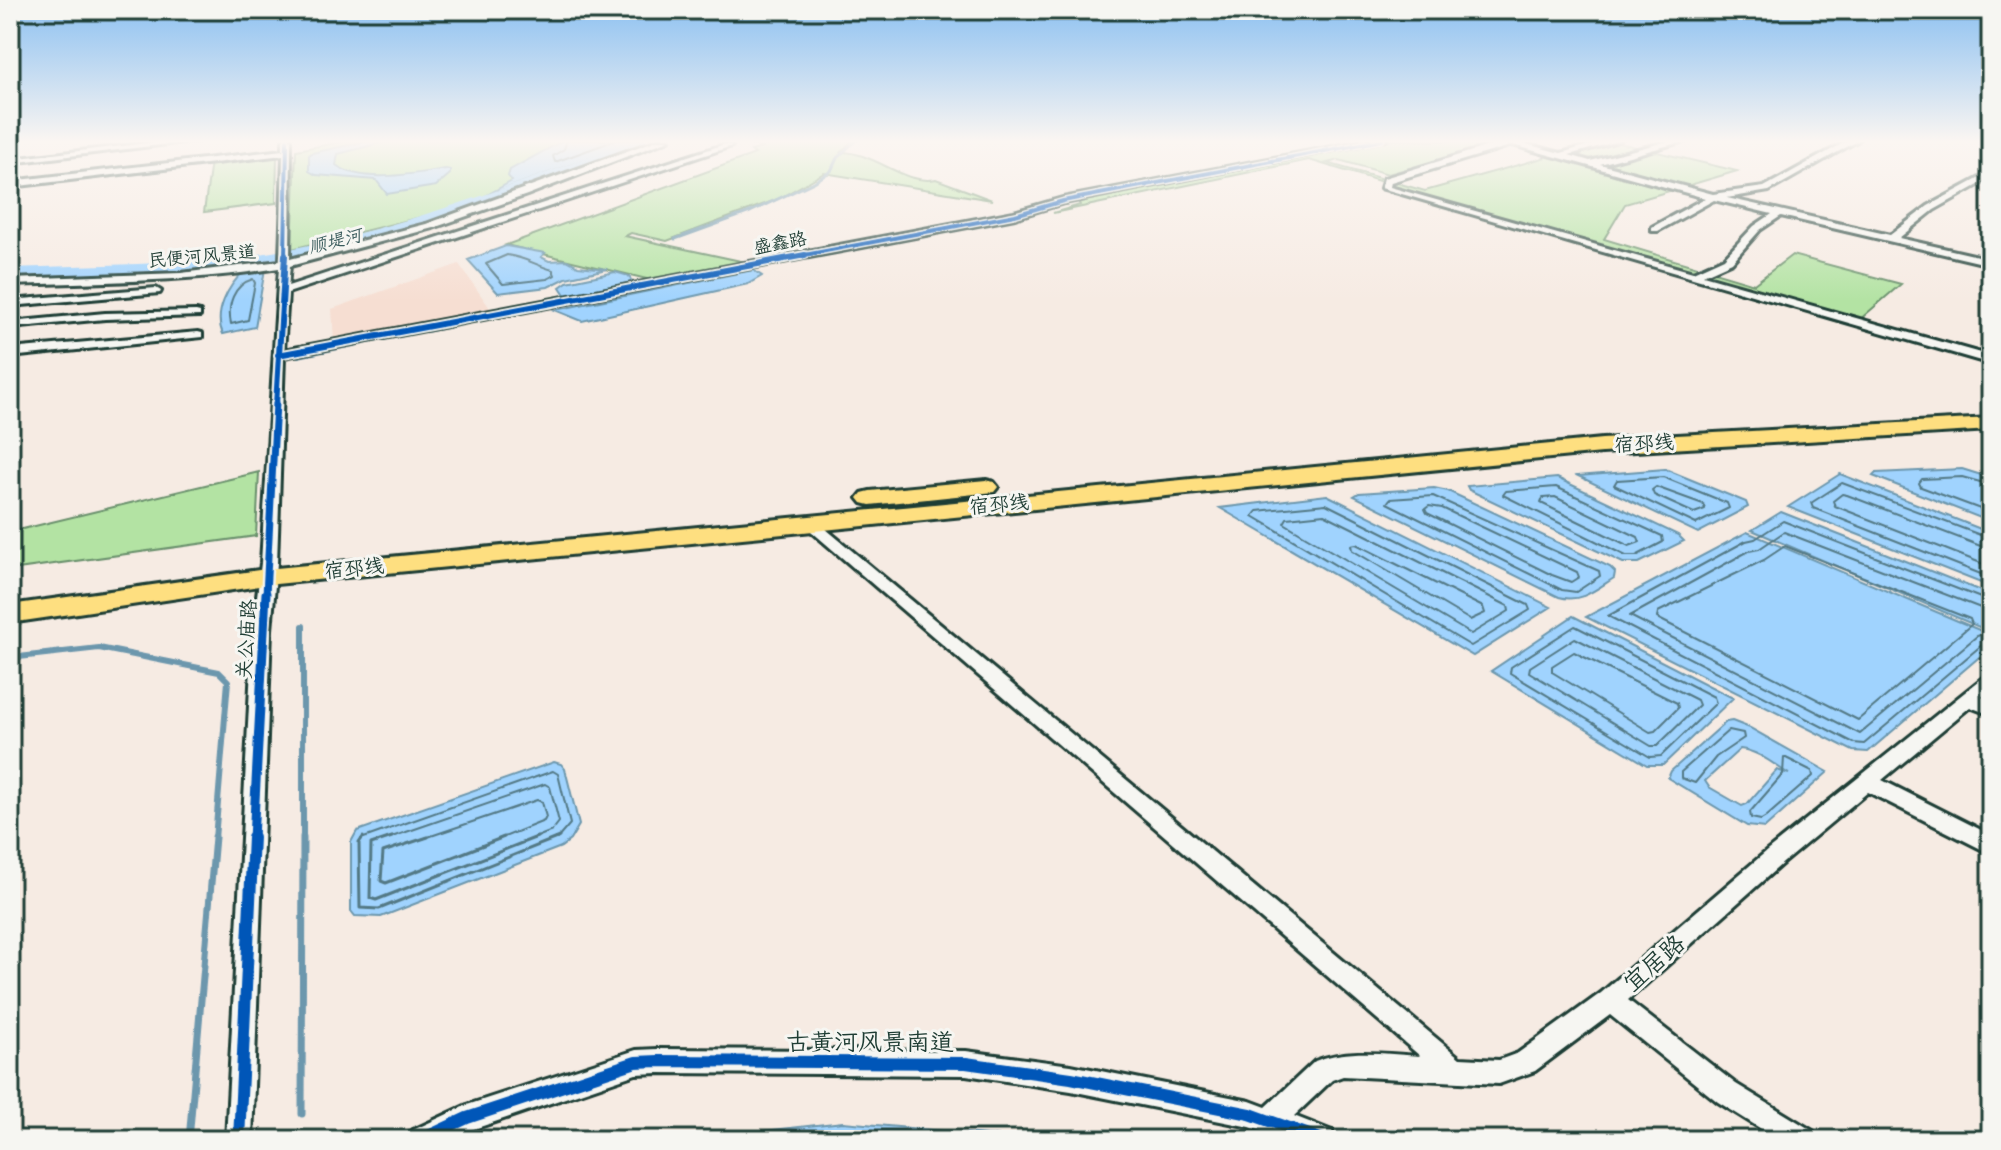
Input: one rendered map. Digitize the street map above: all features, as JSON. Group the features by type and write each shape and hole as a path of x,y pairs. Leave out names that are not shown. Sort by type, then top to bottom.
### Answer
{"main road":[{"name":"宿邳线","path":"10,598 977,488 1555,438 1991,412"},
{"name":"宿邳线","path":"10,614 268,570 1602,446 1991,424"}],"street":[{"name":"关公庙路","path":"239,1140 288,194"},
{"name":"民便河风景道","path":"10,282 218,273 463,217 524,194"},
{"path":"283,291 582,194"},
{"name":"盛鑫路","path":"278,355 1015,215 1101,194"},
{"path":"1405,194 1991,360"},
{"path":"1701,194 1991,262"},
{"path":"1655,229 1713,197 1735,194"},
{"path":"1891,239 1931,208 1957,194"},
{"path":"1693,276 1728,260 1757,228 1779,213"},
{"path":"10,303 156,291"},
{"path":"10,325 105,316 196,314"},
{"path":"10,353 198,335"},
{"path":"809,522 1457,1071"},
{"name":"宜居路","path":"1270,1121 1324,1070 1343,1064 1499,1072 1526,1062 1610,1001 1991,680"},
{"path":"1968,699 1991,708"},
{"path":"1867,782 1991,845"},
{"path":"1610,1001 1727,1093 1804,1140"},
{"name":"古黄河风景南道","path":"420,1140 467,1118 636,1062 966,1063 1071,1078 1250,1114 1323,1140"}],"shaded area":[{"path":"459,264 492,311 334,342 332,309"}],"green space":[{"path":"207,194 276,194 276,203 204,212"},
{"path":"294,194 495,194 457,208 292,249"},
{"path":"646,194 787,194 667,241 631,233 625,236 750,263 655,281 506,245"},
{"path":"953,194 975,194 992,200"},
{"path":"1116,194 1146,194 1053,213 1080,205 1078,201"},
{"path":"1411,194 1660,194 1625,204 1604,239 1754,284 1792,255 1901,284 1858,321"},
{"path":"259,472 256,536 10,570 10,532"}],"water":[{"path":"506,246 545,253 541,257 549,261 567,260 578,266 607,269 566,278 548,287 498,293 468,260"},
{"path":"265,269 255,327 223,334 221,309 233,284 244,271"},
{"path":"753,270 762,276 748,284 582,321 555,310"},
{"path":"615,272 629,276 632,282 566,296 560,287 567,282"},
{"path":"1665,469 1746,502 1748,507 1698,533 1578,476"},
{"path":"1962,469 1991,478 1991,522 1873,476 1876,473"},
{"path":"1840,474 1991,533 1991,587 1788,507"},
{"path":"1557,478 1678,535 1684,541 1639,563 1623,563 1469,490 1467,486"},
{"path":"1434,488 1448,491 1610,567 1615,572 1614,578 1581,597 1559,597 1354,496 1359,493"},
{"path":"1327,495 1551,607 1473,656 1220,508"},
{"path":"1781,512 1991,595 1991,632 1752,530"},
{"path":"1747,532 1991,635 1991,647 1868,752 1853,751 1586,617"},
{"path":"1573,616 1733,698 1663,765 1647,765 1491,671"},
{"path":"1732,721 1750,728 1828,772 1765,828 1747,826 1668,778 1671,771 1726,722","holes":["1740,749 1789,774 1777,770 1742,806 1709,787 1705,781"]},
{"path":"554,762 565,769 579,825 570,840 561,847 381,917 355,916 351,911 351,842 357,831"},
{"path":"843,1122 998,1136 1017,1140 686,1140"}],"waterway":[{"name":"顺堤河","path":"10,273 206,265 287,254 392,230 504,194"},
{"path":"675,239 750,212 789,194"},
{"path":"662,285 758,267"},
{"path":"426,331 530,310"},
{"path":"298,356 408,334"},
{"path":"303,626 303,837"},
{"path":"10,658 99,648 219,672 228,681 215,839"},
{"path":"189,1140 215,837"},
{"path":"302,1114 303,837"}],"cycle path":[{"path":"239,1140 262,630 269,563 287,194"},
{"path":"278,355 1015,215 1101,194"},
{"path":"420,1140 467,1118 636,1062 658,1061 966,1063 1071,1078 1250,1114 1323,1140"}]}
